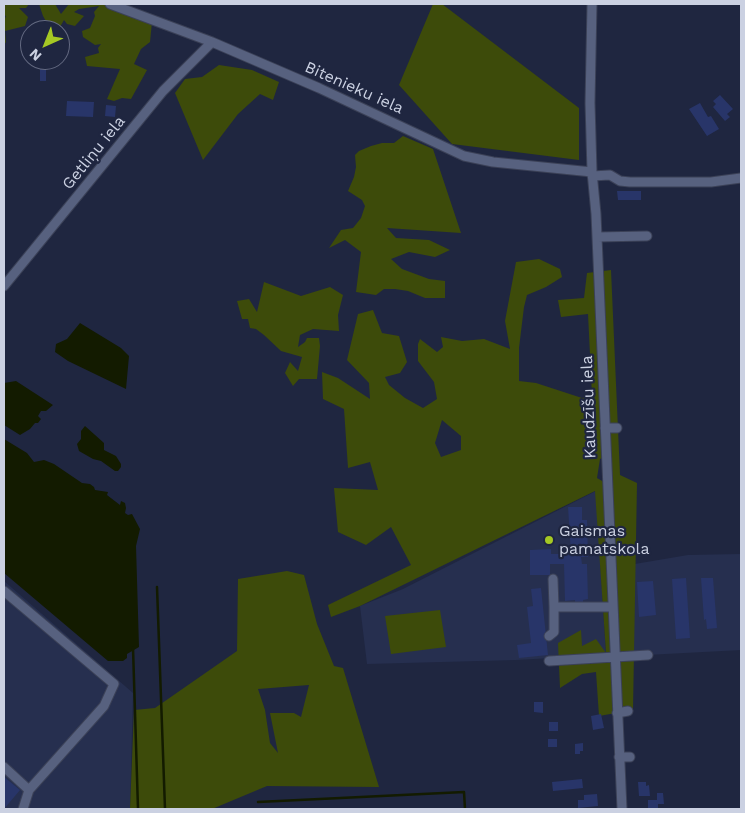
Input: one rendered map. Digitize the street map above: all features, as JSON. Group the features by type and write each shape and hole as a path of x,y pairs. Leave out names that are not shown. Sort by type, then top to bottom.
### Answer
{"street":[{"name":"Bitenieku iela","path":"110,4 212,42 319,88 464,156 493,162 610,176 617,180 630,182 711,182 741,178"},
{"name":"Kaudzīšu iela","path":"592,4 590,56 592,174 622,809"},
{"name":"Getliņu iela","path":"4,286 163,91 212,42"},
{"path":"596,237 647,236"},
{"path":"605,428 617,428"},
{"path":"549,636 554,632 553,578"},
{"path":"4,591 114,684 104,706 29,790 24,809"},
{"path":"554,607 613,607"},
{"path":"549,661 648,655"},
{"path":"617,712 628,711"},
{"path":"620,757 630,757"},
{"path":"4,767 29,790"}],"shaded area":[{"path":"80,323 121,348 129,356 126,389 68,361 55,352 56,344 67,339"},
{"path":"16,381 53,405 46,411 41,411 38,416 41,419 38,423 35,423 30,429 20,435 4,425 4,383"},
{"path":"85,426 104,443 104,450 116,456 121,464 118,471 79,451 77,444 81,439 81,431"},
{"path":"4,439 27,453 34,462 44,460 54,464 82,483 90,484 95,490 108,492 107,495 120,505 121,501 125,503 125,513 128,515 132,514 140,529 136,546 139,647 127,654 127,658 123,661 108,661 4,573"},
{"name":"Gaismas pamatskola","path":"596,491 606,655 516,660 367,664 360,606 403,589"},
{"path":"741,554 741,650 627,656 623,566 688,555"},
{"path":"4,581 133,693 130,809 4,809"}],"green space":[{"path":"4,4 29,4 26,8 19,8 28,17 27,20 20,20 20,27 5,31 6,43 4,42 4,21 6,16 4,15"},
{"path":"39,4 55,4 61,14 69,4 107,4 152,22 150,42 141,49 134,64 147,70 131,99 122,98 114,101 107,99 120,69 87,66 85,57 99,53 98,48 101,44 95,45 83,37 82,31 90,28 95,16 94,12 99,6 79,9 74,12 84,16 75,26 70,25 70,20 45,20"},
{"path":"433,4 442,4 579,108 579,160 452,144 399,85"},
{"path":"219,65 252,70 279,82 273,100 260,94 238,114 203,160 175,93 185,79 202,77"},
{"path":"403,136 433,149 461,233 387,228 396,238 429,240 450,250 435,257 409,252 391,259 402,269 429,279 445,281 445,298 425,298 408,291 395,289 384,289 376,295 356,292 361,252 345,240 329,248 341,230 353,228 361,218 365,206 362,200 348,191 356,167 355,155 359,151 371,146 382,143 394,143"},
{"path":"539,259 560,269 562,277 546,287 527,295 519,348 519,381 536,383 582,398 592,395 588,314 561,317 558,300 584,298 587,273 611,270 620,475 637,483 633,710 599,716 596,672 582,674 560,688 558,643 581,630 582,646 596,639 606,653 595,491 360,606 331,617 328,605 411,565 391,527 366,545 338,532 334,488 378,490 370,462 348,468 344,409 323,399 322,372 338,378 370,399 369,383 347,360 358,314 373,310 382,333 399,336 407,362 400,373 385,377 389,385 405,398 423,408 437,399 434,382 418,361 418,344 420,339 437,352 443,347 441,337 462,341 484,339 510,349 505,321 516,262","holes":["442,420 461,436 461,450 441,457 435,443","609,455 609,485 597,478 600,459"]},
{"path":"264,282 301,296 330,287 343,295 338,315 339,331 313,329 300,335 298,347 307,338 319,338 317,379 299,379 293,386 285,373 290,362 298,371 302,357 281,351 256,329 250,328 248,319 242,319 237,301 249,299 257,312"},
{"path":"287,571 304,575 317,624 334,666 343,668 379,787 267,786 212,809 130,809 134,710 155,708 237,651 238,579","holes":["309,685 301,717 294,713 270,713 278,753 270,743 265,710 258,689"]},
{"path":"440,610 446,647 391,654 385,616"}],"building":[{"path":"40,70 46,70 46,81 40,81"},
{"path":"720,95 733,109 727,114 730,117 725,121 713,107 716,104 713,101"},
{"path":"67,101 94,102 93,117 66,116"},
{"path":"700,103 708,117 711,116 719,129 707,136 689,109"},
{"path":"106,105 116,106 115,117 105,116"},
{"path":"617,191 641,191 641,200 618,200"},
{"path":"568,507 582,507 582,520 587,520 588,557 581,557 582,564 587,564 588,599 583,600 583,603 575,603 575,600 565,601 564,564 550,564 550,575 530,575 530,550 551,549 551,554 571,554"},
{"path":"686,578 690,638 676,639 672,579"},
{"path":"701,578 713,578 717,628 707,629 706,619 704,620"},
{"path":"653,581 656,615 639,617 637,582"},
{"path":"541,588 548,655 519,658 517,645 531,643 527,607 533,606 531,589"},
{"path":"534,702 543,702 543,713 534,712"},
{"path":"601,714 604,728 593,730 591,716"},
{"path":"549,722 558,722 558,731 549,731"},
{"path":"548,739 557,739 557,747 548,747"},
{"path":"583,743 583,751 580,751 580,754 575,754 575,744"},
{"path":"4,777 20,790 4,809"},
{"path":"582,779 583,788 553,791 552,782"},
{"path":"638,782 646,782 646,786 649,785 650,796 639,796"},
{"path":"657,793 663,793 664,804 658,804 658,809 648,809 648,800 657,800"},
{"path":"597,794 598,806 578,808 578,800 584,800 584,795"}],"waterway":[{"path":"157,587 165,809"},
{"path":"133,648 138,809"},
{"path":"258,802 464,792 465,809"}],"place":[{"name":"Gaismas pamatskola","path":"549,540"}]}
